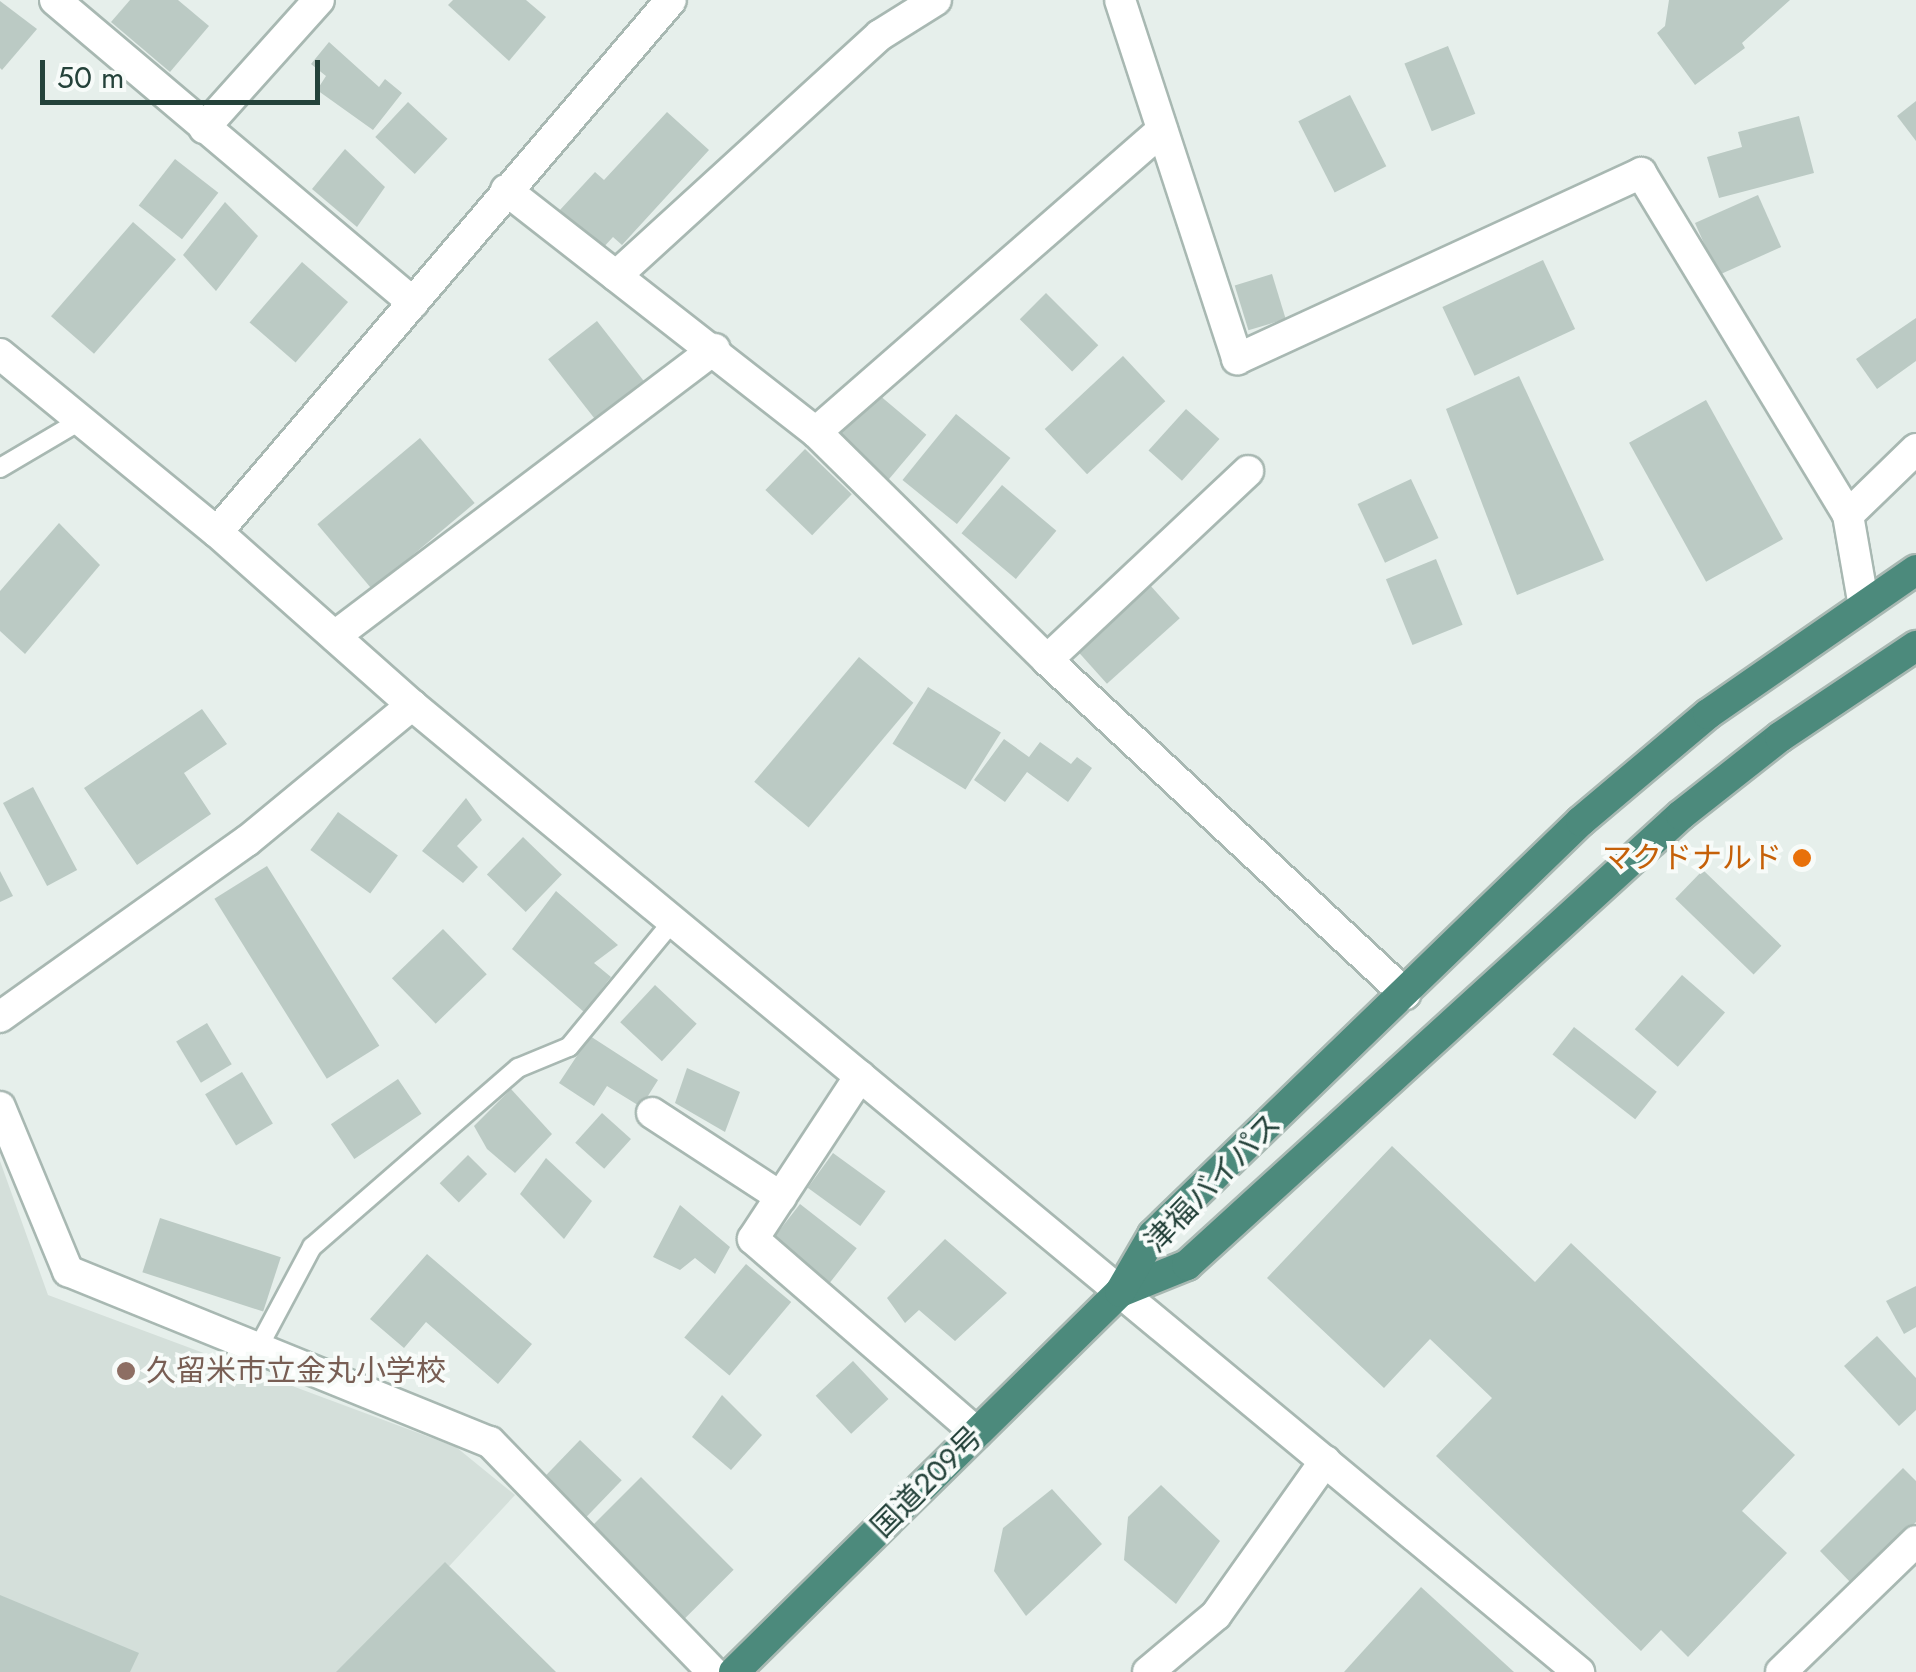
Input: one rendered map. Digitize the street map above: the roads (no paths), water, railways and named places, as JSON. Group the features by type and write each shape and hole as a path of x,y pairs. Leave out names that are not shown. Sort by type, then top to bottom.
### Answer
{"highway":[{"name":"津福バイパス","path":"1120,1292 1153,1236 1581,821 1708,714 1864,602 1916,570"},
{"name":"津福バイパス","path":"1120,1292 1187,1264 1681,816 1780,737 1916,646"},
{"name":"国道209号","path":"734,1672 1120,1292"}],"street":[{"path":"55,0 413,302"},
{"path":"204,128 319,0"},
{"path":"217,532 671,0"},
{"path":"616,276 880,35 936,0"},
{"path":"1120,0 1237,360 1641,173 1848,515 1864,602"},
{"path":"816,432 1162,130"},
{"path":"506,190 715,349 816,432 1046,660 1405,994"},
{"path":"335,636 715,349"},
{"path":"0,354 78,422 217,532 412,705 1579,1672"},
{"path":"1848,515 1916,449"},
{"path":"1046,660 1248,472"},
{"path":"0,1017 247,841 412,705"},
{"path":"860,1076 754,1239 977,1433"},
{"path":"0,1107 68,1271 490,1442 713,1672"},
{"path":"652,1112 781,1197"},
{"path":"1148,1672 1216,1615 1325,1461"},
{"path":"1780,1672 1916,1541"}],"lane":[{"path":"0,468 78,422"},
{"path":"258,1348 312,1247 518,1068 570,1047 673,921"}],"place":[{"name":"マクドナルド","path":"1802,858"},
{"name":"久留米市立金丸小学校","path":"126,1371"}]}
